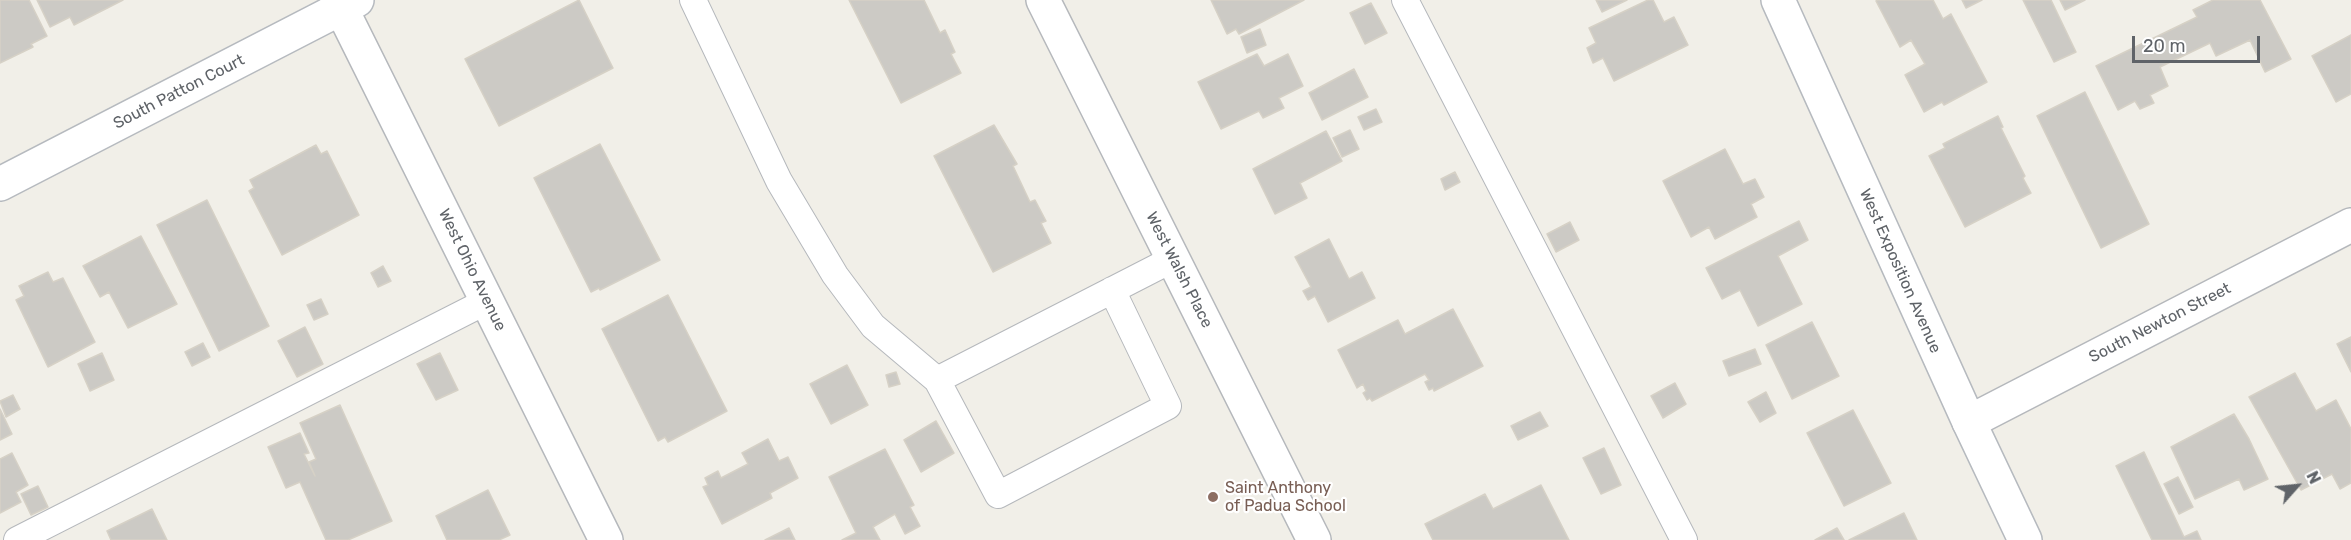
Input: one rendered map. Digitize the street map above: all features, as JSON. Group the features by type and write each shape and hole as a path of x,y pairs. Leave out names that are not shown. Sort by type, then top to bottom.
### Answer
{"street":[{"name":"West Walsh Place","path":"1044,0 1314,540"},
{"name":"West Exposition Avenue","path":"1778,0 1969,422 2025,540"},
{"name":"South Patton Court","path":"0,183 345,3"},
{"name":"West Ohio Avenue","path":"345,3 487,301 606,540"},
{"name":"South Newton Street","path":"1969,422 2351,225"}],"lane":[{"path":"693,0 779,181 835,275 873,326 937,380 998,495 1168,406 1112,290"},
{"path":"1405,0 1684,540"},
{"path":"937,380 1173,259"},
{"path":"17,540 487,301"}],"building":[{"path":"0,0 29,0 47,36 31,44 33,47 0,63"},
{"path":"37,0 123,0 74,25 70,17 50,27"},
{"path":"579,0 613,68 499,126 465,59"},
{"path":"849,0 924,0 940,33 945,30 955,52 951,54 961,73 901,103"},
{"path":"1211,0 1304,0 1239,34 1236,29 1227,34"},
{"path":"1596,0 1627,0 1602,12"},
{"path":"1648,0 1653,0 1664,22 1674,17 1688,45 1614,81 1603,58 1593,63 1587,48 1596,43 1589,28"},
{"path":"1933,0 1943,19 1951,14 1987,82 1944,105 1942,102 1924,112 1905,75 1925,64 1911,40 1900,47 1876,1"},
{"path":"1962,0 1982,0 1966,8"},
{"path":"2023,0 2051,0 2076,52 2054,62"},
{"path":"2060,0 2085,0 2065,10"},
{"path":"2213,0 2260,0 2291,59 2265,72 2250,40 2216,56 2210,43 2160,67 2168,86 2150,95 2154,103 2140,109 2135,101 2118,110 2096,66 2197,17 2193,10"},
{"path":"1371,3 1387,33 1365,44 1350,13"},
{"path":"1260,29 1266,45 1247,53 1241,37"},
{"path":"2351,35 2351,94 2336,102 2312,56"},
{"path":"1257,54 1264,66 1288,54 1303,86 1279,98 1284,108 1263,118 1259,111 1221,129 1198,82"},
{"path":"1354,69 1368,97 1322,120 1309,93"},
{"path":"2085,92 2149,224 2101,248 2037,116"},
{"path":"1376,109 1382,122 1364,130 1358,117"},
{"path":"1998,116 2003,127 2001,128 2031,193 1965,227 1929,156 1945,148 1943,144"},
{"path":"994,125 1017,164 1013,166 1030,202 1035,200 1046,221 1041,223 1051,243 993,272 934,156"},
{"path":"1350,130 1359,149 1342,157 1333,138"},
{"path":"1326,131 1342,161 1300,183 1307,198 1275,214 1253,169"},
{"path":"600,144 660,260 600,290 599,288 591,292 534,178"},
{"path":"316,145 321,154 327,151 359,215 282,255 249,191 254,188 250,180"},
{"path":"1725,149 1743,184 1755,179 1764,197 1751,204 1757,217 1715,239 1709,227 1691,237 1663,181"},
{"path":"1455,172 1460,182 1445,190 1441,179"},
{"path":"207,200 269,326 219,351 157,225"},
{"path":"1799,221 1808,240 1778,256 1802,304 1758,326 1740,290 1722,299 1706,268"},
{"path":"1570,222 1579,240 1556,252 1547,234"},
{"path":"141,236 177,304 128,328 109,292 100,297 83,266"},
{"path":"1329,239 1349,279 1362,272 1375,298 1328,322 1315,296 1308,300 1303,291 1311,287 1295,257"},
{"path":"383,266 391,281 378,287 371,273"},
{"path":"48,272 53,282 63,278 95,342 48,367 16,300 24,296 19,286"},
{"path":"668,295 727,411 668,442 665,437 658,441 602,329"},
{"path":"321,299 328,314 314,320 307,305"},
{"path":"1453,309 1483,366 1434,391 1433,388 1429,390 1425,382 1429,380 1425,374 1372,401 1370,398 1367,400 1363,393 1366,391 1363,384 1357,388 1338,350 1398,320 1405,334"},
{"path":"1812,322 1839,376 1792,399 1766,345"},
{"path":"305,327 323,364 297,377 278,341"},
{"path":"2351,337 2351,372 2337,344"},
{"path":"203,343 210,357 192,366 185,352"},
{"path":"1755,349 1761,364 1729,376 1723,361"},
{"path":"102,353 114,380 90,391 78,364"},
{"path":"440,353 458,390 436,400 417,364"},
{"path":"847,365 868,405 831,424 810,384"},
{"path":"896,372 900,384 889,387 886,375"},
{"path":"2295,373 2316,411 2336,400 2351,429 2351,483 2340,489 2332,474 2301,490 2249,397"},
{"path":"1675,383 1686,404 1663,418 1651,396"},
{"path":"1766,392 1776,413 1760,422 1748,402"},
{"path":"13,395 20,409 6,417 0,401"},
{"path":"340,405 392,521 348,540 326,540 300,482 286,488 268,447 300,433 309,453 304,454 315,476 309,462 316,459 300,423"},
{"path":"0,409 12,434 0,440"},
{"path":"1853,410 1891,483 1844,506 1807,433"},
{"path":"1540,412 1548,426 1518,440 1511,426"},
{"path":"2234,414 2268,479 2244,490 2239,479 2195,499 2171,447"},
{"path":"936,421 954,453 921,472 904,440"},
{"path":"768,439 779,461 788,457 798,478 770,493 772,498 722,524 703,487 708,485 705,478 718,471 721,478 748,464 742,453"},
{"path":"1604,448 1621,485 1601,494 1583,458"},
{"path":"885,449 914,505 910,507 920,526 905,534 895,514 873,527 880,540 842,540 856,533 829,477"},
{"path":"2144,452 2184,537 2197,531 2201,540 2152,540 2116,466"},
{"path":"12,453 28,485 16,492 21,502 0,513 0,459"},
{"path":"2178,477 2193,507 2179,514 2164,484"},
{"path":"1541,485 1569,540 1433,540 1425,524 1485,494 1493,509"},
{"path":"38,486 48,507 31,515 21,494"},
{"path":"488,490 510,535 499,540 447,540 436,516"},
{"path":"152,509 167,540 111,540 107,531"},
{"path":"1904,513 1917,540 1849,540"},
{"path":"789,528 795,540 765,540"},
{"path":"1837,528 1844,540 1815,540"}],"place":[{"name":"Saint Anthony of Padua School","path":"1213,497"}]}
